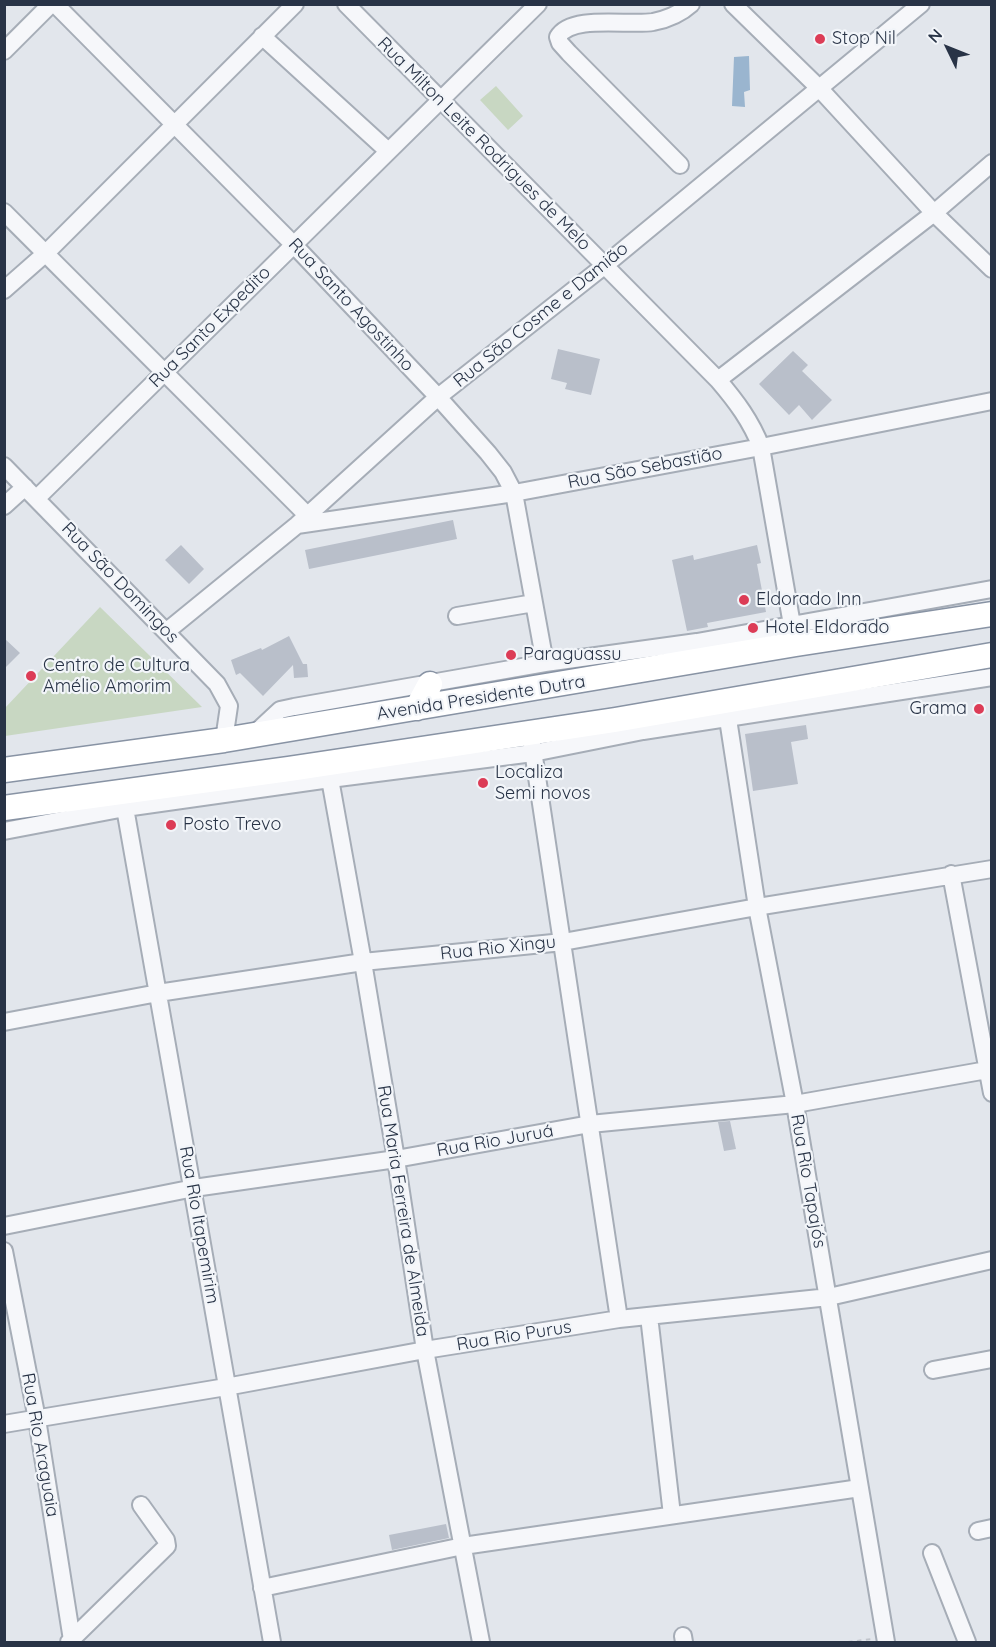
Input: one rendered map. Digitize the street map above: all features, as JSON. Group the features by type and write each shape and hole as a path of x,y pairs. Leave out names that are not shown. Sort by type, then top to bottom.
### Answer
{"highway":[{"name":"Avenida Presidente Dutra","path":"4,770 224,740 796,644 992,614"},
{"path":"4,807 78,807 289,769 532,742 615,720 962,670 992,655"},
{"path":"417,708 430,684"},
{"path":"615,720 643,731"},
{"path":"210,797 289,769"}],"street":[{"path":"4,51 53,4"},
{"name":"Rua Santo Agostinho","path":"53,4 293,244 438,398 503,472 514,493 545,663"},
{"path":"4,290 46,253 295,4"},
{"name":"Rua Milton Leite Rodrigues de Melo","path":"346,4 718,380 739,406 753,428 761,447 792,625"},
{"name":"Rua Santo Expedito","path":"4,506 31,492 165,373 537,4"},
{"path":"680,165 560,43 558,37 561,31 568,27 581,24 651,22 671,18 692,4"},
{"path":"733,4 819,88 934,213 992,268"},
{"name":"Rua São Cosme e Damião","path":"167,631 302,520 438,398 604,266 921,4"},
{"path":"262,36 388,151"},
{"path":"718,380 934,213 992,162"},
{"path":"4,212 165,373 302,520"},
{"name":"Rua São Sebastião","path":"302,520 514,493 761,447 992,400"},
{"name":"Rua São Domingos","path":"4,466 209,674 224,695 229,711 224,740"},
{"path":"253,735 280,710 545,663 697,642 992,589"},
{"path":"457,616 534,603"},
{"path":"4,831 78,807 125,808 210,797 532,742 643,731 728,719 962,670 992,677"},
{"name":"Rua Rio Tapajós","path":"728,719 757,907 829,1297 886,1640"},
{"path":"532,742 619,1319"},
{"name":"Rua Maria Ferreira de Almeida","path":"330,778 396,1159 425,1350 481,1642"},
{"name":"Rua Rio Itapemirim","path":"125,808 194,1188 226,1387 272,1642"},
{"name":"Rua Rio Xingu","path":"4,1022 158,993 363,962 562,942 951,874 992,869"},
{"path":"951,874 992,1093"},
{"name":"Rua Rio Juruá","path":"4,1226 194,1188 396,1159 590,1124 795,1104 987,1070"},
{"name":"Rua Rio Araguaia","path":"4,1251 36,1419 71,1641"},
{"name":"Rua Rio Purus","path":"4,1424 226,1387 425,1350 619,1319 829,1297 992,1260"},
{"path":"649,1316 672,1515"},
{"path":"933,1370 992,1359"},
{"path":"262,1588 463,1546 860,1488"},
{"path":"71,1641 165,1548 166,1540 141,1505"},
{"path":"932,1553 968,1642"}],"path":[{"path":"848,1642 886,1640"}],"green space":[{"path":"496,86 523,116 508,130 480,100"},
{"path":"100,607 202,707 5,736 5,708"}],"water":[{"path":"749,56 750,90 744,92 745,107 732,106 734,57"}],"building":[{"path":"558,349 600,359 591,395 565,389 567,383 551,379"},
{"path":"793,351 808,365 802,371 832,400 812,420 799,405 789,415 759,384"},
{"path":"453,520 457,539 309,569 305,550"},
{"path":"181,545 204,569 189,584 165,560"},
{"path":"757,545 761,563 757,564 766,612 707,623 708,627 687,631 672,560 693,555 694,560"},
{"path":"289,636 303,664 307,664 308,677 294,678 293,665 263,696 240,673 236,675 231,660 261,648 262,650"},
{"path":"4,638 20,653 4,669"},
{"path":"806,725 808,739 791,742 798,784 753,791 745,734"},
{"path":"730,1121 736,1149 724,1151 718,1122"},
{"path":"446,1524 449,1538 392,1550 389,1535"}],"place":[{"name":"Stop Nil","path":"820,39"},
{"name":"Eldorado Inn","path":"744,600"},
{"name":"Hotel Eldorado","path":"753,628"},
{"name":"Paraguassu","path":"511,655"},
{"name":"Centro de Cultura Amélio Amorim","path":"31,676"},
{"name":"Grama","path":"979,709"},
{"name":"Localiza Semi novos","path":"483,783"},
{"name":"Posto Trevo","path":"171,825"}]}
